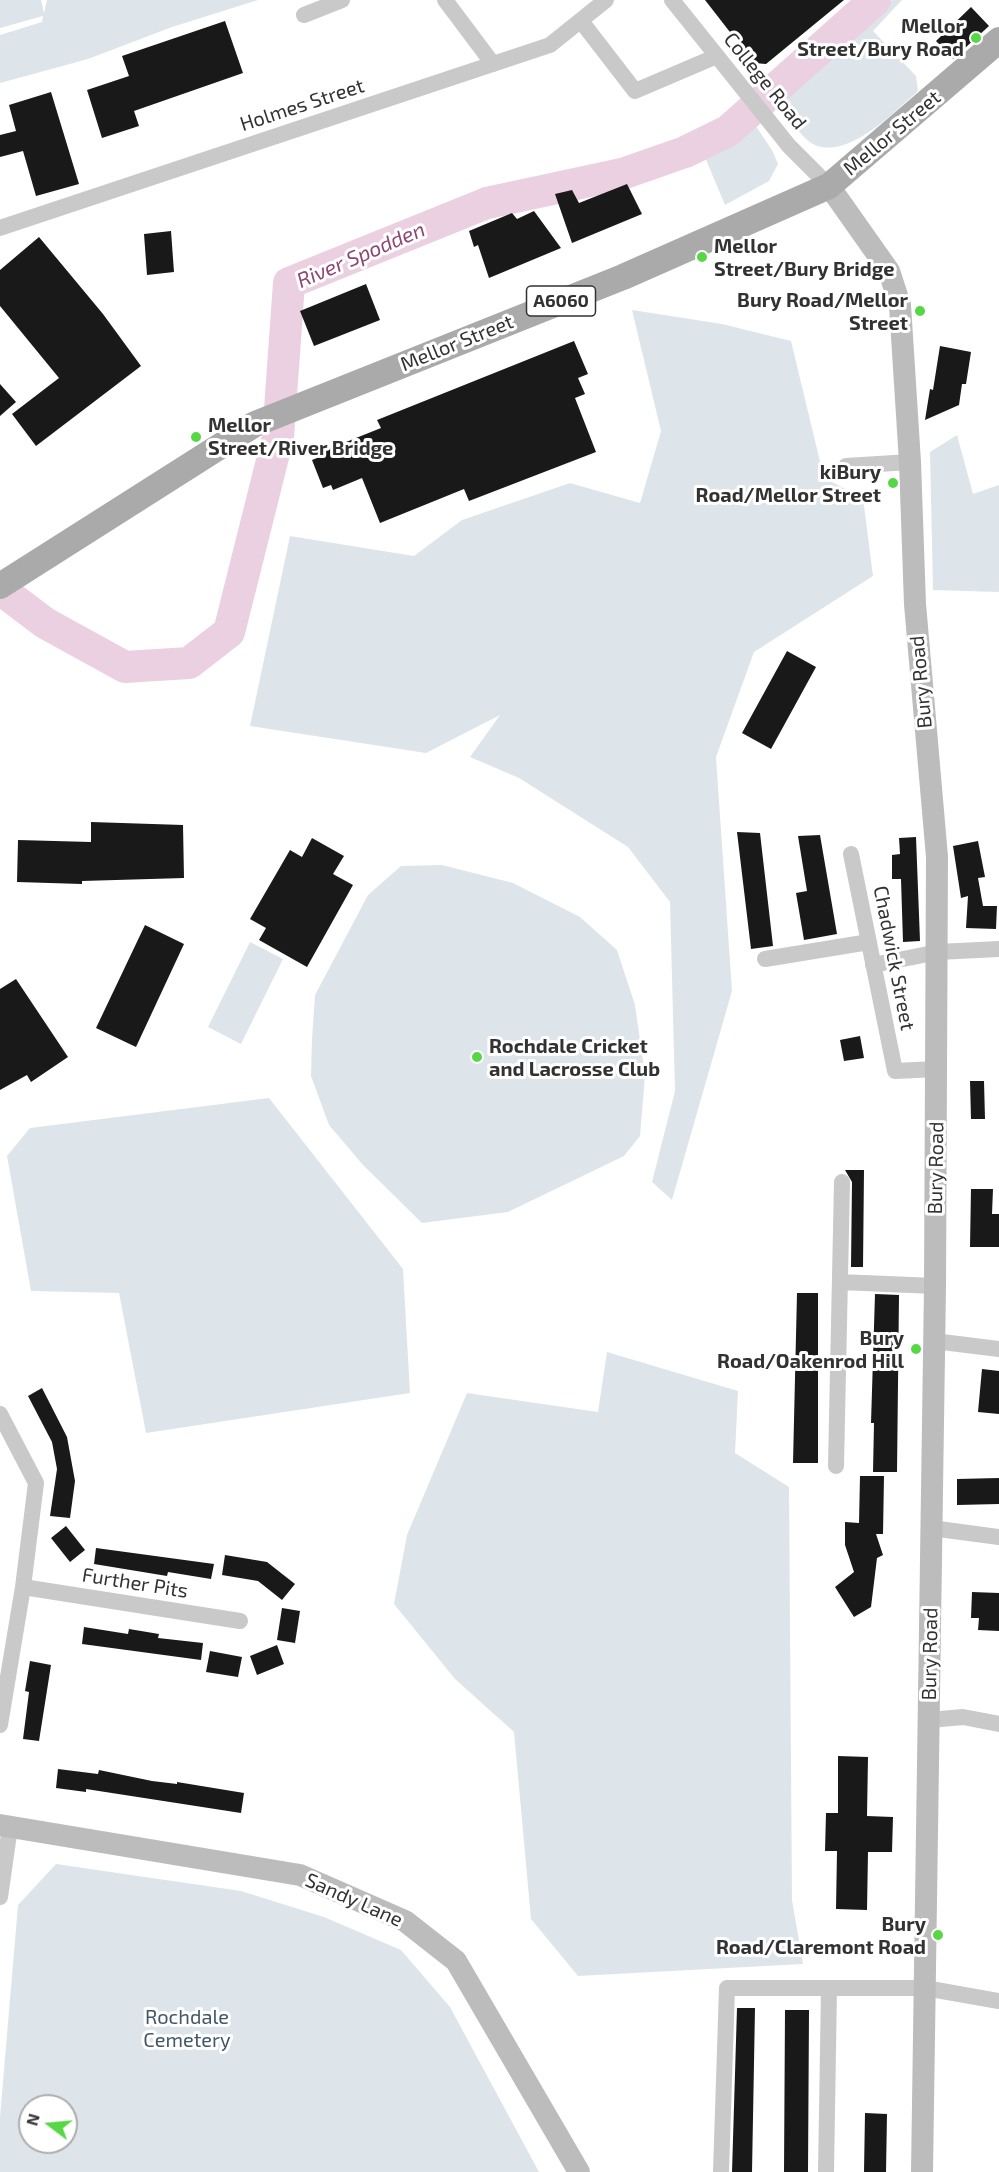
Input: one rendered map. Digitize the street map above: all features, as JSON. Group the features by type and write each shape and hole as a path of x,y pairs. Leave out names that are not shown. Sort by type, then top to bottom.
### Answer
{"main road":[{"name":"Mellor Street","path":"5,583 255,424 623,277 828,186 999,40"},
{"name":"Bury Road","path":"828,186 889,271 900,305 910,462 915,604 937,857 935,1286 922,2172"},
{"name":"Sandy Lane","path":"5,1826 300,1875 405,1921 456,1961 579,2172"}],"street":[{"path":"304,15 342,0"},
{"path":"445,0 493,64"},
{"name":"Holmes Street","path":"0,228 550,45 606,0"},
{"name":"College Road","path":"672,0 768,120 828,186"},
{"path":"580,21 635,91 717,56"},
{"path":"846,466 910,462"},
{"name":"Chadwick Street","path":"851,854 895,1071 937,1069"},
{"path":"765,959 869,942"},
{"path":"873,965 938,952 999,949"},
{"path":"836,1466 842,1182"},
{"path":"840,1282 935,1286"},
{"path":"934,1341 999,1349"},
{"path":"0,1414 36,1483 23,1587 0,1725"},
{"path":"932,1528 999,1537"},
{"name":"Further Pits","path":"23,1587 240,1621"},
{"path":"929,1720 963,1717 999,1724"},
{"path":"0,1897 5,1826"},
{"path":"721,2172 727,1988 925,1988 999,2001"},
{"path":"826,2172 829,1989"}],"green space":[{"path":"0,0 41,0 44,13 47,0 258,0 172,27 88,59 0,83 0,35 42,22 43,16 0,28"},
{"path":"892,0 902,0 873,31 916,76 918,91 884,121 856,140 828,148 815,145 800,132 778,103"},
{"path":"751,119 772,150 778,164 769,181 725,205 704,155"},
{"path":"632,310 722,324 791,341 824,478 863,498 873,576 754,652 716,757 732,991 672,1200 652,1182 675,1091 670,902 628,847 519,778 470,757 500,715 426,753 250,726 290,536 414,556 462,520 570,483 640,503 661,431"},
{"path":"957,435 973,494 999,485 999,592 933,590 930,452"},
{"name":"Rochdale Cricket and Lacrosse Club","path":"442,865 513,883 580,917 617,950 635,1005 645,1075 640,1136 624,1156 508,1212 422,1223 363,1165 329,1125 311,1076 312,1039 315,995 368,895 401,866"},
{"path":"250,942 283,959 241,1044 208,1027"},
{"path":"269,1098 403,1269 410,1393 146,1433 119,1293 31,1291 7,1156 30,1128"},
{"path":"607,1352 738,1391 735,1453 789,1487 792,1900 803,1964 578,1976 531,1919 514,1732 455,1679 394,1604 407,1535 467,1393 598,1412"},
{"name":"Rochdale Cemetery","path":"56,1864 241,1891 324,1917 401,1950 450,2007 539,2172 0,2172 0,2117 18,1905"}],"building":[{"path":"705,0 844,0 766,64 754,63"},
{"path":"971,7 989,26 953,59 936,41"},
{"path":"225,21 243,73 134,111 139,126 102,138 87,90 129,76 122,56"},
{"path":"51,92 79,184 36,196 23,151 0,157 0,135 16,131 9,105"},
{"path":"627,184 642,214 572,243 555,194 572,190 579,203"},
{"path":"534,211 561,248 489,278 478,245 474,247 469,231 512,213 517,219"},
{"path":"171,231 174,272 147,275 144,234"},
{"path":"39,237 103,314 141,366 36,446 12,414 59,378 0,306 0,270"},
{"path":"366,284 380,320 314,346 300,311"},
{"path":"574,341 588,374 578,378 585,394 575,398 596,452 469,501 464,489 380,523 362,478 333,490 331,485 323,488 312,460 322,456 321,452 381,428 377,420"},
{"path":"940,346 971,352 966,384 962,384 959,405 925,420 930,389 933,390"},
{"path":"0,384 16,402 0,416"},
{"path":"787,651 816,667 771,749 742,733"},
{"path":"91,822 183,825 184,878 82,881 82,884 17,882 18,840 91,842"},
{"path":"737,832 760,833 773,946 751,949"},
{"path":"820,835 837,934 804,940 796,893 807,891 798,836"},
{"path":"916,837 920,941 903,942 901,879 892,879 892,855 900,854 899,838"},
{"path":"312,838 344,856 333,874 353,885 307,967 259,940 266,928 250,919 290,850 302,857"},
{"path":"978,841 985,877 978,878 983,906 997,906 996,929 966,928 968,896 961,898 953,846"},
{"path":"145,925 184,944 136,1047 96,1028"},
{"path":"16,979 68,1057 31,1082 27,1075 0,1090 0,989"},
{"path":"860,1036 864,1058 844,1061 840,1040"},
{"path":"970,1081 984,1081 985,1119 971,1119"},
{"path":"845,1170 864,1170 863,1267 851,1267 852,1182"},
{"path":"971,1189 993,1189 992,1214 999,1214 999,1247 970,1247"},
{"path":"797,1293 818,1293 818,1463 793,1463"},
{"path":"875,1294 899,1295 897,1472 873,1472 874,1423 871,1423"},
{"path":"982,1369 999,1371 999,1414 978,1412"},
{"path":"42,1388 67,1437 75,1481 70,1518 50,1516 57,1469 52,1442 28,1396"},
{"path":"860,1476 884,1476 883,1534 876,1534 883,1555 877,1558 871,1607 854,1617 835,1587 854,1572 845,1545 845,1522 859,1523"},
{"path":"999,1478 999,1504 957,1505 957,1479"},
{"path":"66,1526 85,1550 70,1562 51,1538"},
{"path":"96,1548 214,1564 211,1579 168,1572 167,1576 94,1564"},
{"path":"225,1555 267,1562 295,1584 282,1600 258,1581 222,1575"},
{"path":"972,1592 999,1593 999,1631 978,1630 979,1618 971,1618"},
{"path":"282,1608 300,1611 295,1643 277,1640"},
{"path":"84,1627 128,1634 129,1629 159,1634 158,1638 203,1643 201,1660 82,1644"},
{"path":"277,1645 284,1664 257,1675 250,1656"},
{"path":"210,1651 242,1657 238,1677 206,1672"},
{"path":"30,1661 51,1665 39,1741 23,1739 29,1692 25,1691"},
{"path":"838,1756 868,1757 867,1816 893,1817 892,1852 868,1852 867,1910 836,1909 837,1851 825,1851 826,1813 838,1813"},
{"path":"58,1769 98,1774 99,1770 152,1781 177,1784 177,1782 244,1793 241,1813 86,1789 86,1792 56,1788"},
{"path":"737,2008 755,2008 752,2172 732,2172"},
{"path":"785,2010 809,2010 808,2172 784,2172"},
{"path":"865,2113 887,2114 886,2172 864,2172"}],"waterway":[{"name":"River Spodden","path":"0,589 45,623 125,667 189,663 229,632 278,437 289,283 487,203 622,174 685,152 728,131 875,0"}],"place":[{"name":"Mellor Street/Bury Road","path":"976,38"},
{"name":"Mellor Street/Bury Bridge","path":"702,257"},
{"name":"Bury Road/Mellor Street","path":"920,311"},
{"name":"Mellor Street/River Bridge","path":"196,437"},
{"name":"kiBury Road/Mellor Street","path":"893,483"},
{"name":"Rochdale Cricket and Lacrosse Club","path":"477,1057"},
{"name":"Bury Road/Oakenrod Hill","path":"916,1349"},
{"name":"Bury Road/Claremont Road","path":"938,1935"}]}
